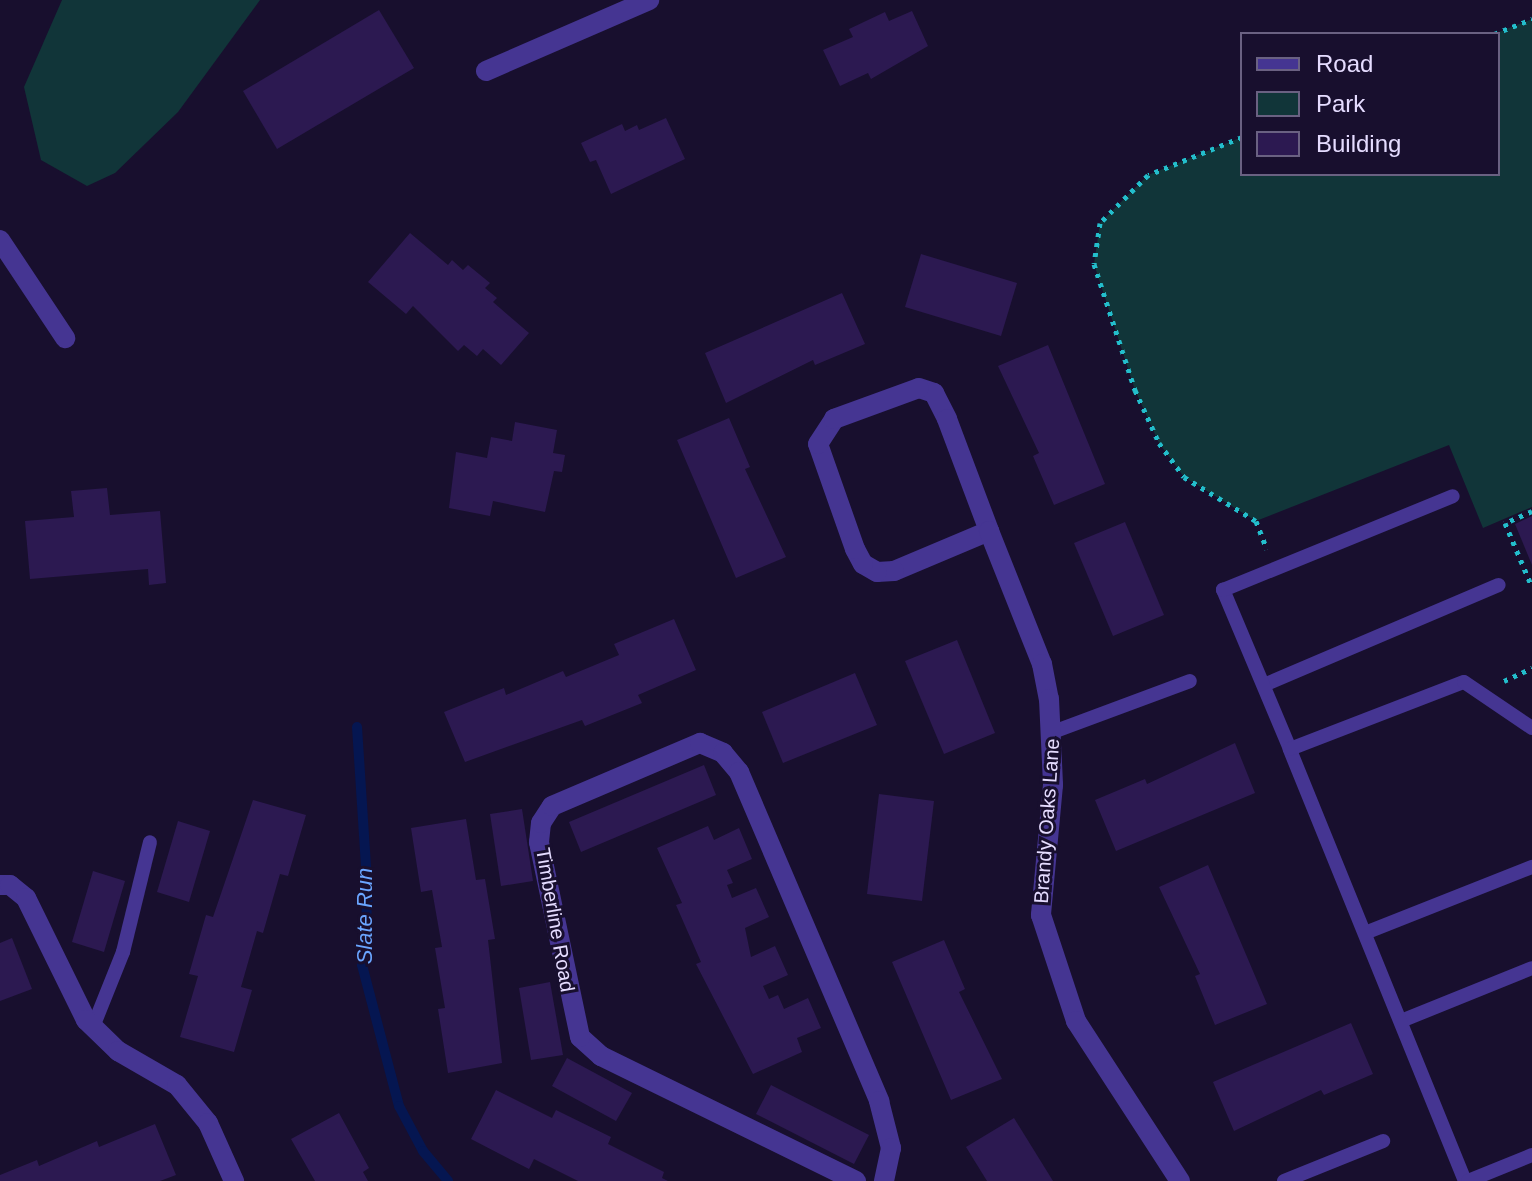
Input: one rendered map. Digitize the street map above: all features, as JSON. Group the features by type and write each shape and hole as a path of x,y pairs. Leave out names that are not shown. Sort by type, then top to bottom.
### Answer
{"street":[{"path":"486,71 649,0"},
{"path":"0,240 65,338"},
{"name":"Brandy Oaks Lane","path":"989,531 894,571 877,572 863,564 821,459 823,430 834,419 905,390 934,393 989,531 1042,664 1053,732 1041,915 1076,1021 1180,1181"},
{"name":"Timberline Road","path":"856,1181 601,1056 580,1037 539,842 541,823 552,806 700,743 723,753 739,772 879,1101 891,1148 884,1181"},
{"path":"0,885 10,885 26,898 93,1027 118,1051 177,1085 208,1123 234,1181"}],"lane":[{"path":"1453,496 1223,590 1466,1181 1532,1155"},
{"path":"1264,685 1499,585"},
{"path":"1053,732 1190,681"},
{"path":"1290,749 1464,682 1532,728"},
{"path":"93,1027 123,952 150,842"},
{"path":"1365,933 1532,867"},
{"path":"1401,1021 1532,968"},
{"path":"1284,1181 1383,1141"}],"path":[{"path":"1499,32 1532,19"},
{"path":"1240,138 1148,175 1100,223 1094,264 1135,390 1159,443 1184,477 1256,521 1274,569"},
{"path":"1532,511 1505,523 1532,587"}],"green space":[{"path":"62,0 260,0 178,112 115,173 87,186 41,160 24,87"},
{"path":"1532,19 1532,507 1483,528 1449,445 1256,521 1184,477 1159,443 1135,390 1094,264 1100,223 1148,175 1240,138 1240,176 1500,176 1499,32"}],"building":[{"path":"379,10 414,68 277,149 243,91"},
{"path":"912,11 928,46 871,79 868,73 840,86 823,50 853,37 849,29 885,12 889,21"},
{"path":"666,118 685,159 611,194 596,160 590,162 581,143 622,124 625,131 637,125 639,130"},
{"path":"410,233 448,265 452,260 463,270 468,265 490,283 485,288 497,298 493,302 529,333 501,365 483,349 477,356 464,345 458,351 413,306 406,314 368,282"},
{"path":"921,254 1017,283 1001,336 905,307"},
{"path":"842,293 865,344 815,365 813,360 726,403 705,353"},
{"path":"1048,345 1105,484 1054,505 1033,456 1039,453 998,366"},
{"path":"729,418 750,467 745,469 786,557 736,578 677,440"},
{"path":"515,422 557,430 553,453 565,455 562,472 554,471 545,512 493,501 490,516 449,508 456,452 487,458 491,437 512,441"},
{"path":"107,488 110,515 160,511 166,583 149,585 148,569 30,579 25,521 74,517 71,491"},
{"path":"1532,516 1532,565 1515,524"},
{"path":"1125,522 1164,615 1113,636 1074,543"},
{"path":"674,619 696,670 638,695 642,703 585,726 582,720 465,762 444,712 504,688 506,695 563,671 566,677 619,655 614,644"},
{"path":"957,640 995,733 944,754 905,661"},
{"path":"855,673 877,725 783,763 762,712"},
{"path":"1235,743 1255,793 1116,851 1095,800 1145,779 1147,784"},
{"path":"704,765 716,795 581,852 569,822"},
{"path":"879,794 934,801 922,901 867,894"},
{"path":"253,800 306,815 288,876 280,874 263,933 257,931 241,987 252,990 234,1052 180,1037 198,976 189,974 206,915 213,917"},
{"path":"522,809 533,881 501,886 490,814"},
{"path":"466,819 476,880 485,879 495,939 488,940 502,1063 448,1073 438,1009 445,1008 435,948 442,947 432,890 421,892 411,828"},
{"path":"178,821 210,831 189,902 157,892"},
{"path":"708,826 714,840 739,828 752,859 727,870 733,883 727,885 732,898 756,888 769,917 745,928 751,957 775,946 788,975 763,986 769,999 778,995 784,1009 808,998 821,1028 797,1038 802,1052 753,1074 696,964 701,962 676,905 682,903 657,848"},
{"path":"1208,865 1267,1004 1215,1025 1195,976 1200,974 1159,887"},
{"path":"93,871 125,881 104,952 72,942"},
{"path":"12,938 32,989 0,1001 0,943"},
{"path":"944,940 965,989 959,992 1002,1079 951,1100 892,962"},
{"path":"550,982 563,1055 531,1060 519,988"},
{"path":"1351,1023 1373,1074 1324,1095 1321,1090 1234,1131 1213,1082"},
{"path":"567,1058 632,1093 616,1121 552,1086"},
{"path":"771,1085 869,1135 854,1164 756,1114"},
{"path":"496,1090 552,1118 556,1110 611,1137 608,1144 664,1172 662,1178 668,1181 578,1181 534,1159 529,1169 471,1139"},
{"path":"339,1113 369,1168 363,1172 368,1181 315,1181 291,1139"},
{"path":"1014,1118 1053,1181 987,1181 966,1147"},
{"path":"155,1124 176,1175 160,1181 0,1181 0,1175 37,1160 39,1166 97,1141 99,1147"}],"waterway":[{"name":"Slate Run","path":"357,727 368,895 362,965 399,1106 423,1151 448,1181"}]}
